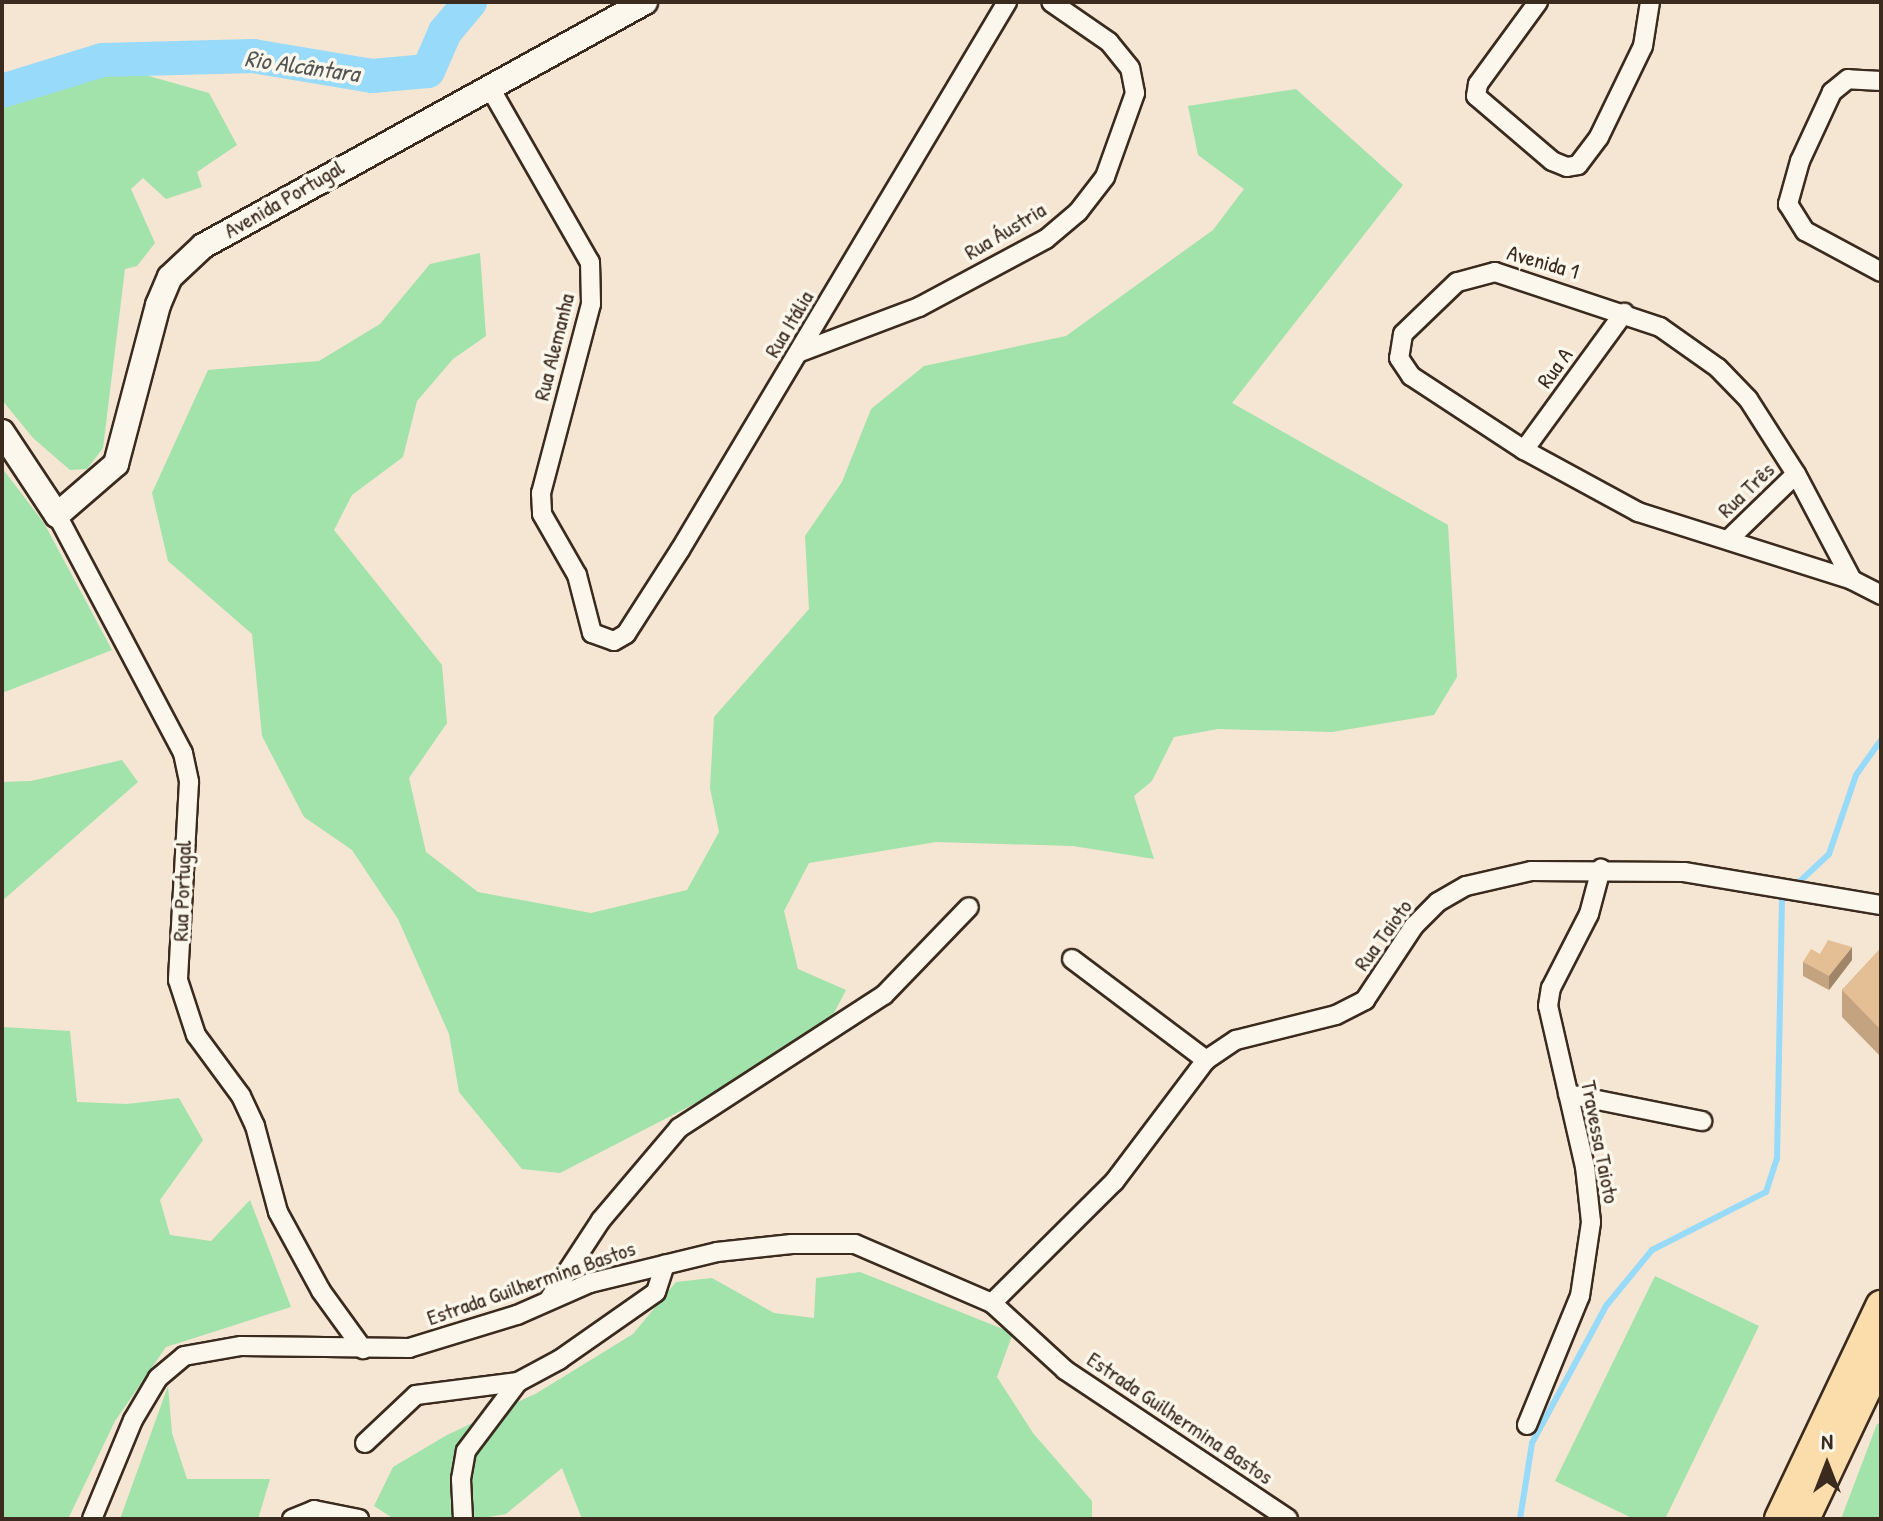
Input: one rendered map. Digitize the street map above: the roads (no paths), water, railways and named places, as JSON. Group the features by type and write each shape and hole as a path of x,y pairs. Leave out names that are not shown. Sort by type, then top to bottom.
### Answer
{"main road":[{"path":"1780,1519 1881,1306"},
{"path":"1804,1519 1881,1357"}],"street":[{"name":"Avenida Portugal","path":"57,515 116,464 158,305 170,277 203,246 645,2"},
{"name":"Rua Itália","path":"592,633 614,641 626,634 800,352 1007,2"},
{"name":"Rua Áustria","path":"800,352 919,307 1046,239 1078,212 1105,177 1124,134 1135,93 1130,68 1109,42 1051,2"},
{"path":"1538,2 1478,84 1476,96 1552,161 1567,167 1578,165 1599,137 1643,46 1650,2"},
{"path":"1881,81 1848,79 1832,92 1800,161 1788,204 1805,231 1881,272"},
{"name":"Rua Alemanha","path":"489,86 590,262 593,280 541,493 542,514 577,575 592,633"},
{"name":"Avenida 1","path":"1852,580 1796,474 1748,399 1718,368 1660,327 1518,277 1475,274 1457,282 1403,334 1399,358 1411,376 1524,450 1638,512 1852,580 1881,595"},
{"name":"Rua A","path":"1524,450 1624,313"},
{"name":"Rua Portugal","path":"2,432 57,515 183,753 189,782 178,980 196,1035 241,1096 255,1126 278,1212 321,1291 363,1349"},
{"name":"Rua Três","path":"1729,539 1796,474"},
{"name":"Rua Taioto","path":"992,1303 1114,1182 1206,1060 1236,1040 1336,1015 1365,1000 1414,926 1438,902 1466,886 1531,871 1601,869 1684,872 1881,905"},
{"name":"Travessa Taioto","path":"1527,1425 1580,1296 1591,1222 1585,1167 1548,1006 1551,988 1589,914 1601,869"},
{"path":"550,1298 601,1220 679,1128 884,995 969,907"},
{"path":"1072,959 1206,1060"},
{"path":"1568,1094 1702,1121"},
{"name":"Estrada Guilhermina Bastos","path":"92,1519 133,1420 158,1378 184,1356 241,1346 409,1348 451,1337 550,1298 665,1264 717,1252 855,1244 992,1303 1065,1370 1288,1519"},
{"path":"463,1519 466,1451 518,1382 656,1292 665,1264"},
{"path":"365,1443 416,1395 518,1382"},
{"path":"292,1519 314,1510 359,1519"}],"waterway":[{"name":"Rio Alcântara","path":"2,91 102,60 253,56 372,76 428,71 445,32 470,2"},
{"path":"1796,885 1829,854 1856,775 1881,740"},
{"path":"1520,1519 1532,1443 1606,1306 1652,1250 1766,1192 1777,1159 1782,899 1788,893"}]}
